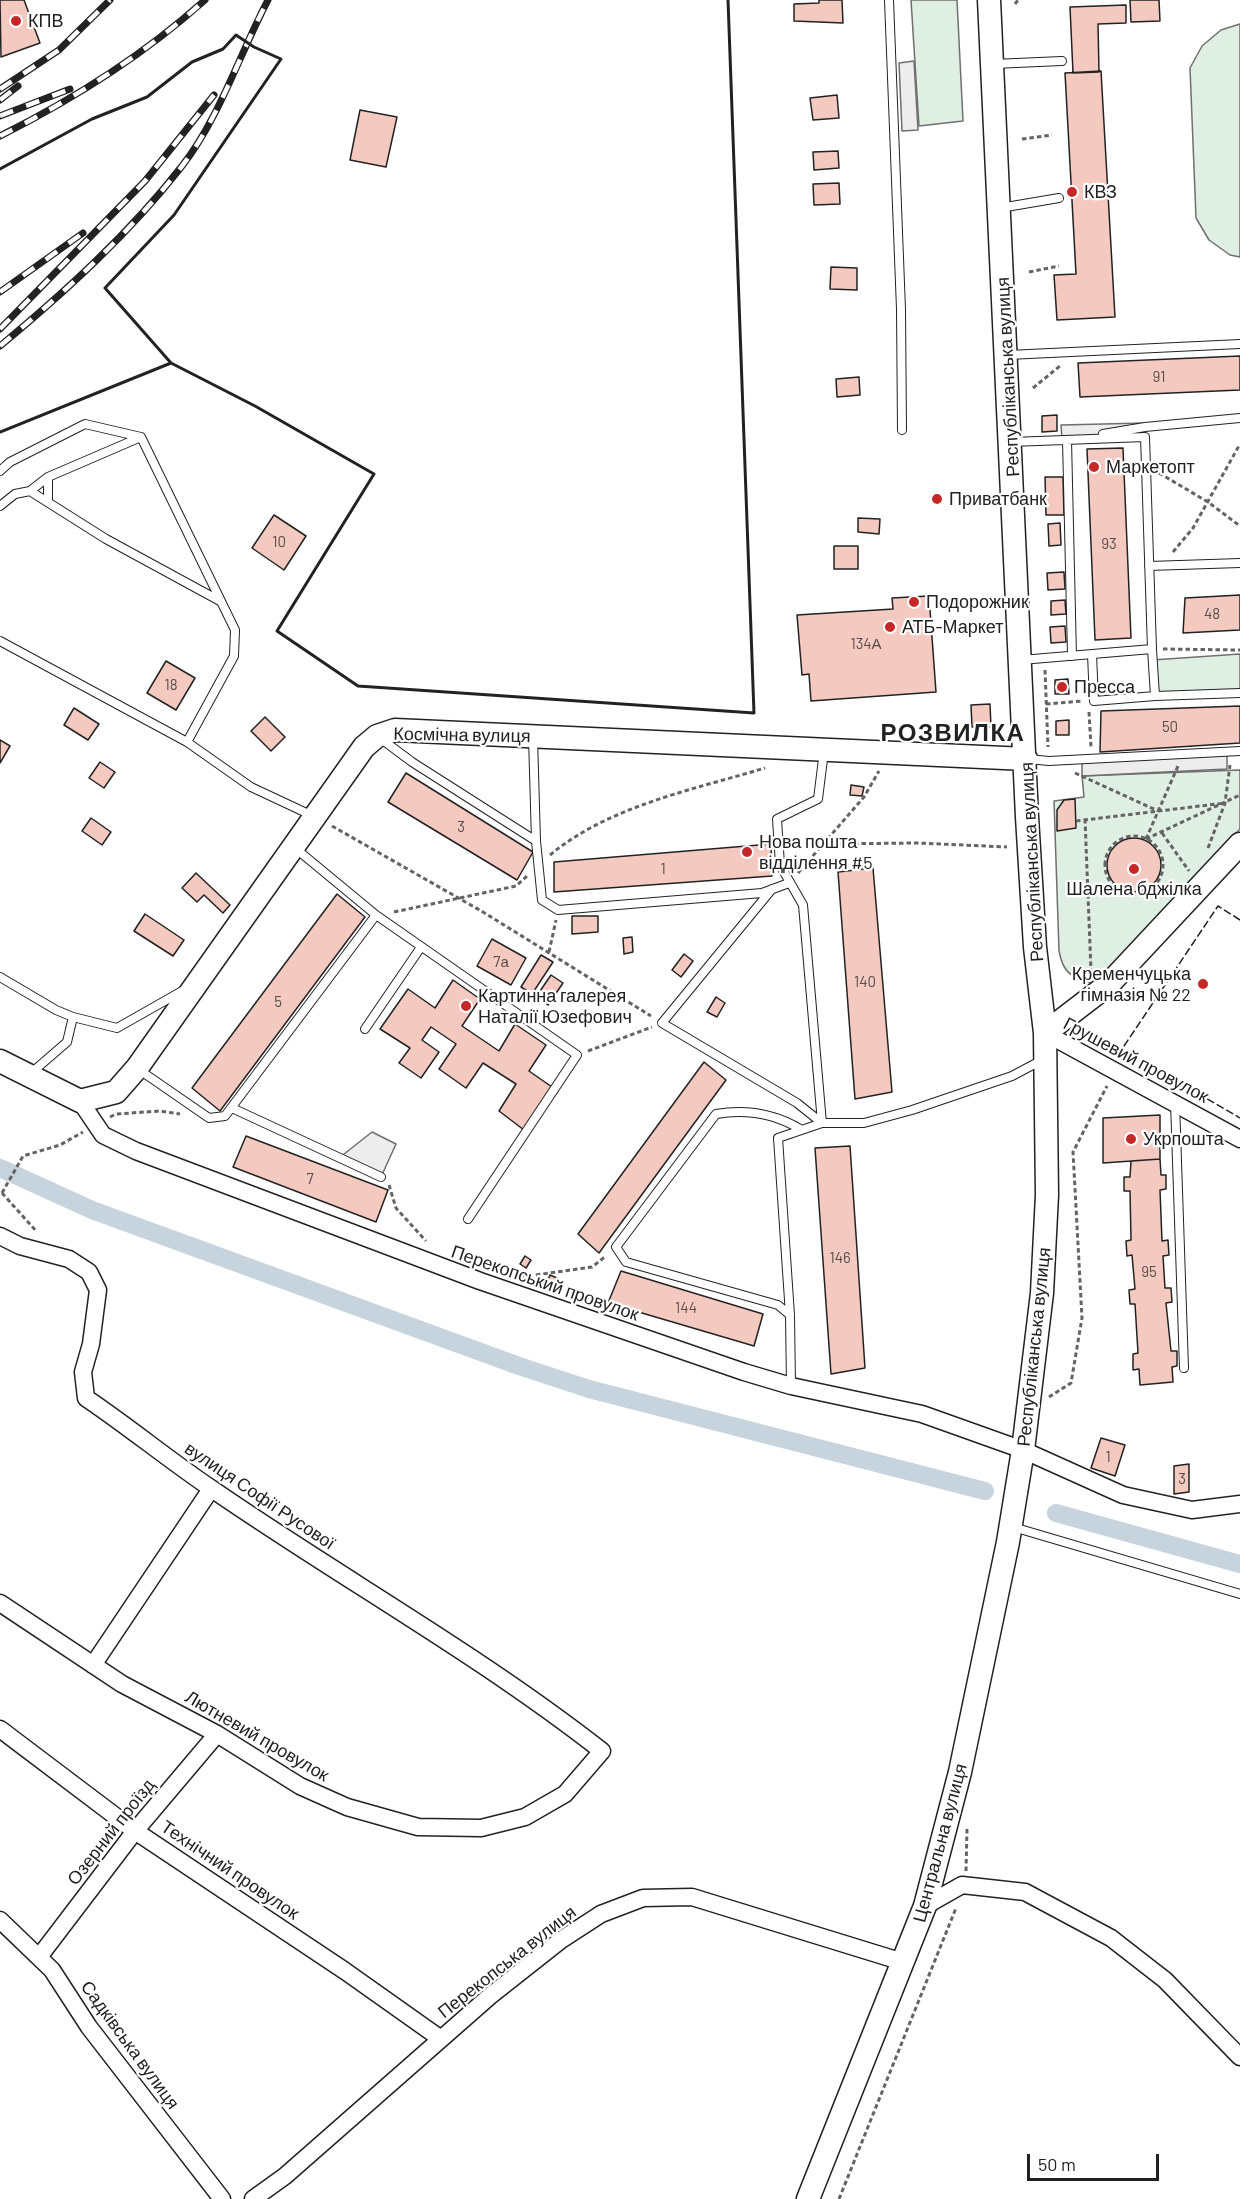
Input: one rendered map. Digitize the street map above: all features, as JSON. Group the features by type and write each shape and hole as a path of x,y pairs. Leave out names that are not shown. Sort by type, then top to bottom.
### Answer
{"main road":[{"name":"Республіканська вулиця","path":"989,0 1026,759 1038,975 1045,1033 1047,1195 1042,1293 1023,1450 1009,1534"},
{"name":"Космічна вулиця","path":"80,1101 116,1092 137,1068 364,747 377,736 395,730 1026,759"},
{"path":"1045,1033 1109,984 1240,844"},
{"path":"1038,975 1049,994 1066,1004 1087,1002"},
{"path":"0,1061 80,1101"},
{"name":"Центральна вулиця","path":"808,2199 925,1906 960,1772 1009,1534"}],"street":[{"name":"Грушевий провулок","path":"1045,1033 1240,1139"},
{"name":"Перекопський провулок","path":"80,1101 103,1135 136,1151 435,1264 791,1386 922,1414 1023,1450 1124,1495 1192,1509 1240,1504"},
{"name":"вулиця Софії Русової","path":"0,1236 46,1254 69,1259 88,1272 98,1290 93,1335 83,1372 86,1398 211,1489 499,1677 557,1716 602,1751"},
{"path":"93,1665 211,1489"},
{"name":"Лютневий провулок","path":"0,1603 122,1684 216,1734 300,1786 347,1807 418,1827 481,1828 525,1817 565,1794 602,1751"},
{"name":"Технічний провулок","path":"0,1729 135,1831 345,1971 441,2039"},
{"name":"Озерний проїзд","path":"39,1957 135,1831 216,1734"},
{"path":"925,1906 962,1885 1025,1892 1111,1938 1165,1980 1240,2057"},
{"name":"Перекопська вулиця","path":"253,2199 285,2176 490,1996 561,1940 601,1914 643,1898 692,1897 903,1962"},
{"name":"Садківська вулиця","path":"0,1920 52,1970 89,2027 222,2199"}],"lane":[{"path":"889,0 901,309 902,430"},
{"path":"992,64 1062,61"},
{"path":"1000,208 1059,198"},
{"path":"1007,355 1240,344"},
{"path":"1071,439 1145,427 1240,418"},
{"path":"0,471 10,462 85,424 141,436"},
{"path":"0,506 15,494 30,491 48,477 141,436"},
{"path":"141,436 235,630 234,656 187,742"},
{"path":"1011,442 1145,437 1155,696"},
{"path":"1071,439 1072,656"},
{"path":"48,477 48,501"},
{"path":"30,491 106,538 221,601"},
{"path":"1149,566 1240,563"},
{"path":"0,640 187,742 251,787 315,817"},
{"path":"1021,660 1152,649"},
{"path":"1092,654 1094,701 1240,693"},
{"path":"532,735 536,841 542,900 558,910 762,893 789,883"},
{"path":"377,736 412,762 536,841"},
{"path":"822,1123 802,905 780,865 777,819 818,799 824,750"},
{"path":"1026,759 1049,761 1236,751"},
{"path":"294,848 375,915 576,1055 468,1219"},
{"path":"772,889 662,1023 797,1103 822,1123"},
{"path":"137,1068 209,1118 225,1116 375,915"},
{"path":"365,1029 421,947"},
{"path":"0,976 56,1010 73,1017 117,1028 198,983"},
{"path":"27,1076 67,1041 73,1017"},
{"path":"791,1386 790,1315 778,1138 822,1123 864,1123 912,1110 1012,1076 1045,1058"},
{"path":"1175,1102 1184,1368"},
{"path":"232,1108 381,1177"},
{"path":"790,1315 778,1305 626,1262 616,1247 716,1113 732,1111 771,1116 782,1119 800,1130"},
{"path":"1009,1534 1240,1594"}],"path":[{"path":"1022,139 1052,135"},
{"path":"1029,272 1059,266"},
{"path":"1034,388 1077,351"},
{"path":"1162,565 1192,528 1240,444"},
{"path":"1146,465 1208,502 1240,526"},
{"path":"1152,649 1240,650"},
{"path":"1044,658 1049,761 1158,811"},
{"path":"1046,704 1089,701 1092,759"},
{"path":"1204,858 1225,803 1236,751"},
{"path":"1146,839 1183,754"},
{"path":"789,883 864,797 883,764"},
{"path":"375,915 516,886 573,836 643,806 772,766"},
{"path":"1146,839 1159,849 1164,860 1164,872 1159,882 1151,890 1140,894 1128,894 1117,889 1109,880 1105,870 1106,858 1119,840 1130,836 1146,839 1240,795"},
{"path":"1076,820 1225,803"},
{"path":"315,817 459,898 662,1023"},
{"path":"1085,819 1092,973"},
{"path":"1162,833 1196,880"},
{"path":"824,844 1007,847"},
{"path":"549,953 558,910"},
{"path":"576,1055 662,1023"},
{"path":"23,1156 1,1193 37,1232 46,1254"},
{"path":"381,1177 388,1182 396,1208 429,1244 435,1264"},
{"path":"512,1278 592,1267 616,1247"}],"green space":[{"path":"911,0 957,0 963,121 919,126"},
{"path":"1240,24 1240,257 1230,255 1209,240 1196,218 1190,68 1202,46 1221,30"},
{"path":"1240,654 1240,693 1155,696 1152,660"},
{"path":"1240,770 1240,829 1102,978 1091,983 1069,973 1065,969 1059,951 1054,801 1084,797 1082,776"}],"shaded area":[{"path":"914,61 918,130 902,131 899,63"},
{"path":"1145,423 1145,437 1062,439 1061,425"},
{"path":"1227,752 1227,769 1082,776 1082,759"},
{"path":"372,1132 396,1144 381,1177 339,1158"}],"building":[{"name":"КПВ","path":"0,0 24,0 40,43 1,57"},
{"path":"819,0 842,0 843,23 794,21 794,4 819,3"},
{"path":"1130,0 1159,0 1160,21 1131,22"},
{"path":"1126,5 1126,23 1098,24 1099,72 1073,73 1070,7"},
{"path":"1101,71 1115,317 1057,320 1054,275 1076,274 1065,73"},
{"path":"837,95 839,118 813,120 810,98"},
{"path":"360,110 397,117 386,167 350,160"},
{"path":"838,151 839,168 814,170 813,152"},
{"path":"839,183 840,204 814,205 813,184"},
{"path":"831,267 857,268 857,290 830,289"},
{"path":"1240,356 1240,390 1080,397 1078,363"},
{"path":"859,377 860,395 837,397 836,379"},
{"path":"1057,415 1057,431 1042,432 1042,416"},
{"path":"1123,448 1131,638 1095,640 1087,449"},
{"path":"1045,477 1063,477 1064,515 1046,515"},
{"path":"274,515 306,536 284,570 252,548"},
{"path":"858,518 880,519 879,534 858,532"},
{"path":"1060,523 1061,545 1049,546 1048,524"},
{"path":"834,546 858,546 858,569 834,569"},
{"path":"1064,572 1065,589 1048,590 1047,573"},
{"path":"1240,595 1240,630 1183,633 1185,598"},
{"path":"929,596 936,692 811,701 809,674 802,675 797,615 893,609 892,598"},
{"path":"1065,600 1066,614 1051,615 1051,601"},
{"path":"1065,626 1066,642 1051,643 1050,627"},
{"path":"166,661 195,678 176,710 147,693"},
{"name":"Пресса","path":"1068,679 1069,694 1055,694 1055,680"},
{"path":"990,704 991,727 972,727 971,705"},
{"path":"1240,706 1240,743 1100,752 1101,711"},
{"path":"74,708 99,724 88,740 64,725"},
{"path":"265,717 285,737 271,751 251,731"},
{"path":"1069,720 1069,735 1056,735 1056,721"},
{"path":"0,740 10,746 0,763"},
{"path":"100,762 115,772 104,788 89,778"},
{"path":"406,773 533,852 517,880 388,802"},
{"path":"851,785 864,787 862,796 850,795"},
{"path":"1075,799 1076,828 1057,831 1057,810 1064,800"},
{"path":"91,818 111,832 102,845 82,831"},
{"name":"Шалена бджілка","path":"1129,838 1139,838 1149,842 1157,850 1161,865 1157,880 1149,888 1139,892 1129,892 1119,888 1111,880 1107,870 1107,860 1111,850 1119,842"},
{"path":"771,844 772,876 554,892 554,862"},
{"path":"873,868 892,1092 855,1099 838,872"},
{"path":"196,873 230,905 223,913 204,895 197,902 182,888"},
{"path":"337,894 365,917 220,1111 192,1088"},
{"path":"145,914 184,940 173,956 134,931"},
{"path":"572,916 598,916 598,932 572,934"},
{"path":"632,937 633,952 624,954 623,938"},
{"path":"492,939 526,958 511,985 477,966"},
{"path":"684,954 693,961 681,977 672,970"},
{"path":"541,955 553,962 532,994 521,987"},
{"path":"551,975 563,983 548,1005 536,997"},
{"path":"453,980 480,999 462,1026 499,1051 515,1024 546,1045 529,1071 552,1087 524,1130 499,1111 516,1084 483,1063 466,1088 439,1069 456,1044 431,1027 422,1040 439,1052 421,1078 399,1063 410,1048 380,1029 408,989 435,1008"},
{"path":"716,997 725,1003 717,1017 707,1012"},
{"path":"704,1062 726,1080 599,1253 578,1234"},
{"name":"Укрпошта","path":"1160,1115 1160,1159 1103,1163 1103,1118"},
{"path":"246,1136 388,1190 376,1222 233,1167"},
{"path":"850,1146 865,1368 831,1374 815,1148"},
{"path":"1160,1159 1161,1175 1166,1175 1166,1189 1160,1190 1162,1241 1168,1240 1169,1255 1163,1256 1165,1288 1171,1288 1172,1302 1166,1303 1171,1351 1177,1351 1177,1366 1172,1367 1173,1382 1140,1385 1139,1369 1133,1370 1133,1354 1138,1353 1135,1304 1130,1304 1129,1290 1135,1289 1132,1255 1127,1256 1126,1241 1131,1240 1130,1191 1124,1191 1124,1177 1130,1177 1131,1161"},
{"path":"525,1256 531,1260 526,1268 520,1264"},
{"path":"621,1271 763,1314 754,1346 608,1303"},
{"path":"550,1275 557,1278 553,1286 546,1284"},
{"path":"1101,1438 1125,1445 1115,1476 1091,1468"},
{"path":"1189,1464 1189,1492 1174,1494 1174,1466"}],"waterway":[{"path":"0,1168 92,1210 519,1366 589,1389 985,1491"},
{"path":"1056,1513 1240,1564"}],"railway":[{"path":"0,89 59,50 110,0"},
{"path":"0,136 107,75 158,39 205,0"},
{"path":"0,346 96,261 141,215 182,166 218,107 268,0"},
{"path":"0,100 18,86"},
{"path":"0,116 70,89"},
{"path":"0,329 145,181 214,95"},
{"path":"0,292 83,233"}],"fence":[{"path":"1240,920 1218,906 1122,1049 1240,1118"}],"wall":[{"path":"0,169 92,119 147,97 192,62 223,49 236,35 254,47 281,59 174,215 105,288 171,363 255,406 374,474 277,631 358,686 754,713 728,0"},
{"path":"0,432 171,363"}],"place":[{"name":"КПВ","path":"16,21"},
{"name":"КВЗ","path":"1072,192"},
{"name":"Маркетопт","path":"1094,467"},
{"name":"Приватбанк","path":"937,499"},
{"name":"Подорожник","path":"914,602"},
{"name":"АТБ-Маркет","path":"890,627"},
{"name":"Пресса","path":"1062,687"},
{"name":"Нова пошта відділення #5","path":"747,852"},
{"name":"Шалена бджілка","path":"1134,869"},
{"name":"Кременчуцька гімназія № 22","path":"1203,984"},
{"name":"Картинна галерея Наталії Юзефович","path":"466,1006"},
{"name":"Укрпошта","path":"1131,1139"}],"district":[{"name":"РОЗВИЛКА","path":"953,733"}]}
